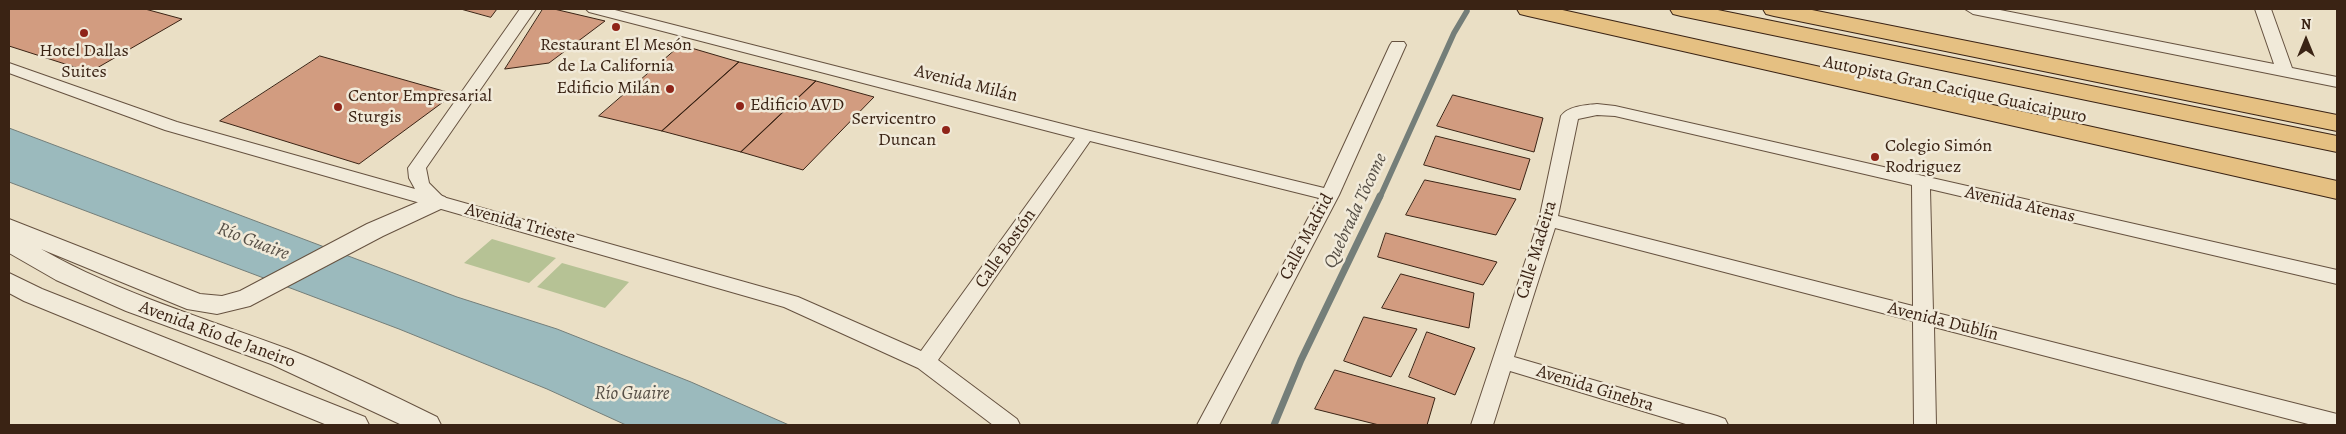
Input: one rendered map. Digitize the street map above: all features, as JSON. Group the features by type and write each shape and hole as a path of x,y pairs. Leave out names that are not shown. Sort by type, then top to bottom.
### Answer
{"highway":[{"path":"1528,9 2337,190"},
{"name":"Autopista Gran Cacique Guaicaipuro","path":"1573,9 2337,171"},
{"name":"Autopista Gran Cacique Guaicaipuro","path":"1681,9 2337,144"},
{"path":"1774,9 2066,62 2337,116"},
{"path":"1897,32 2337,123"}],"street":[{"path":"9,227 196,303 216,306 230,304 248,297 375,230 437,202 421,187 416,176 417,168 528,9"},
{"name":"Avenida Milán","path":"594,9 1086,135 1330,195"},
{"path":"1973,9 2337,82"},
{"path":"2262,9 2285,72"},
{"name":"Calle Madrid","path":"1208,425 1330,195 1398,45"},
{"name":"Avenida Trieste","path":"9,68 171,126 791,302 925,362 1010,425"},
{"name":"Calle Madeira","path":"1482,425 1548,220 1570,116 1581,110 1596,108 1614,111"},
{"name":"Avenida Atenas","path":"1614,111 2337,277"},
{"name":"Calle Bostón","path":"925,362 1086,135"},
{"path":"1921,182 1922,316 1926,425"},
{"name":"Avenida Dublín","path":"1548,220 2337,423"},
{"name":"Avenida Río de Janeiro","path":"9,242 82,282 135,305 280,358 364,394 427,425"},
{"name":"Avenida Río de Janeiro","path":"9,282 32,295 232,373 355,425"},
{"name":"Avenida Ginebra","path":"1502,361 1717,425"}],"green space":[{"path":"492,239 556,258 529,283 464,263"},
{"path":"562,263 629,282 605,308 537,287"}],"water":[{"name":"Río Guaire","path":"9,128 457,297 557,329 691,382 789,425 626,425 547,389 399,329 9,182"}],"building":[{"name":"Hotel Dallas Suites","path":"9,9 145,9 182,19 90,72 9,46"},
{"path":"461,9 497,9 491,17"},
{"path":"543,9 554,9 605,21 549,63 505,69"},
{"name":"Edificio Milán","path":"681,45 739,62 662,131 599,116"},
{"name":"Centor Empresarial Sturgis","path":"320,56 454,94 359,164 220,121"},
{"name":"Edificio AVD","path":"739,62 816,81 741,152 662,131"},
{"path":"816,81 874,97 803,170 741,152"},
{"path":"1453,95 1543,118 1534,152 1437,126"},
{"path":"1436,136 1530,159 1520,190 1424,165"},
{"path":"1425,180 1516,199 1496,235 1406,215"},
{"path":"1386,233 1497,262 1483,285 1378,257"},
{"path":"1401,274 1474,293 1469,328 1382,308"},
{"path":"1364,317 1417,329 1391,377 1344,361"},
{"path":"1427,332 1475,348 1455,395 1409,377"},
{"path":"1335,370 1435,398 1427,425 1379,425 1315,409"}],"waterway":[{"name":"Quebrada Tócome","path":"1380,197 1454,33 1467,11"},
{"name":"Quebrada Tócome","path":"1274,425 1301,360 1380,196"}],"place":[{"name":"Restaurant El Mesón de La California","path":"616,27"},
{"name":"Hotel Dallas Suites","path":"84,33"},
{"name":"Edificio Milán","path":"670,89"},
{"name":"Edificio AVD","path":"740,106"},
{"name":"Centor Empresarial Sturgis","path":"338,107"},
{"name":"Servicentro Duncan","path":"946,130"},
{"name":"Colegio Simón Rodriguez","path":"1875,157"}]}
